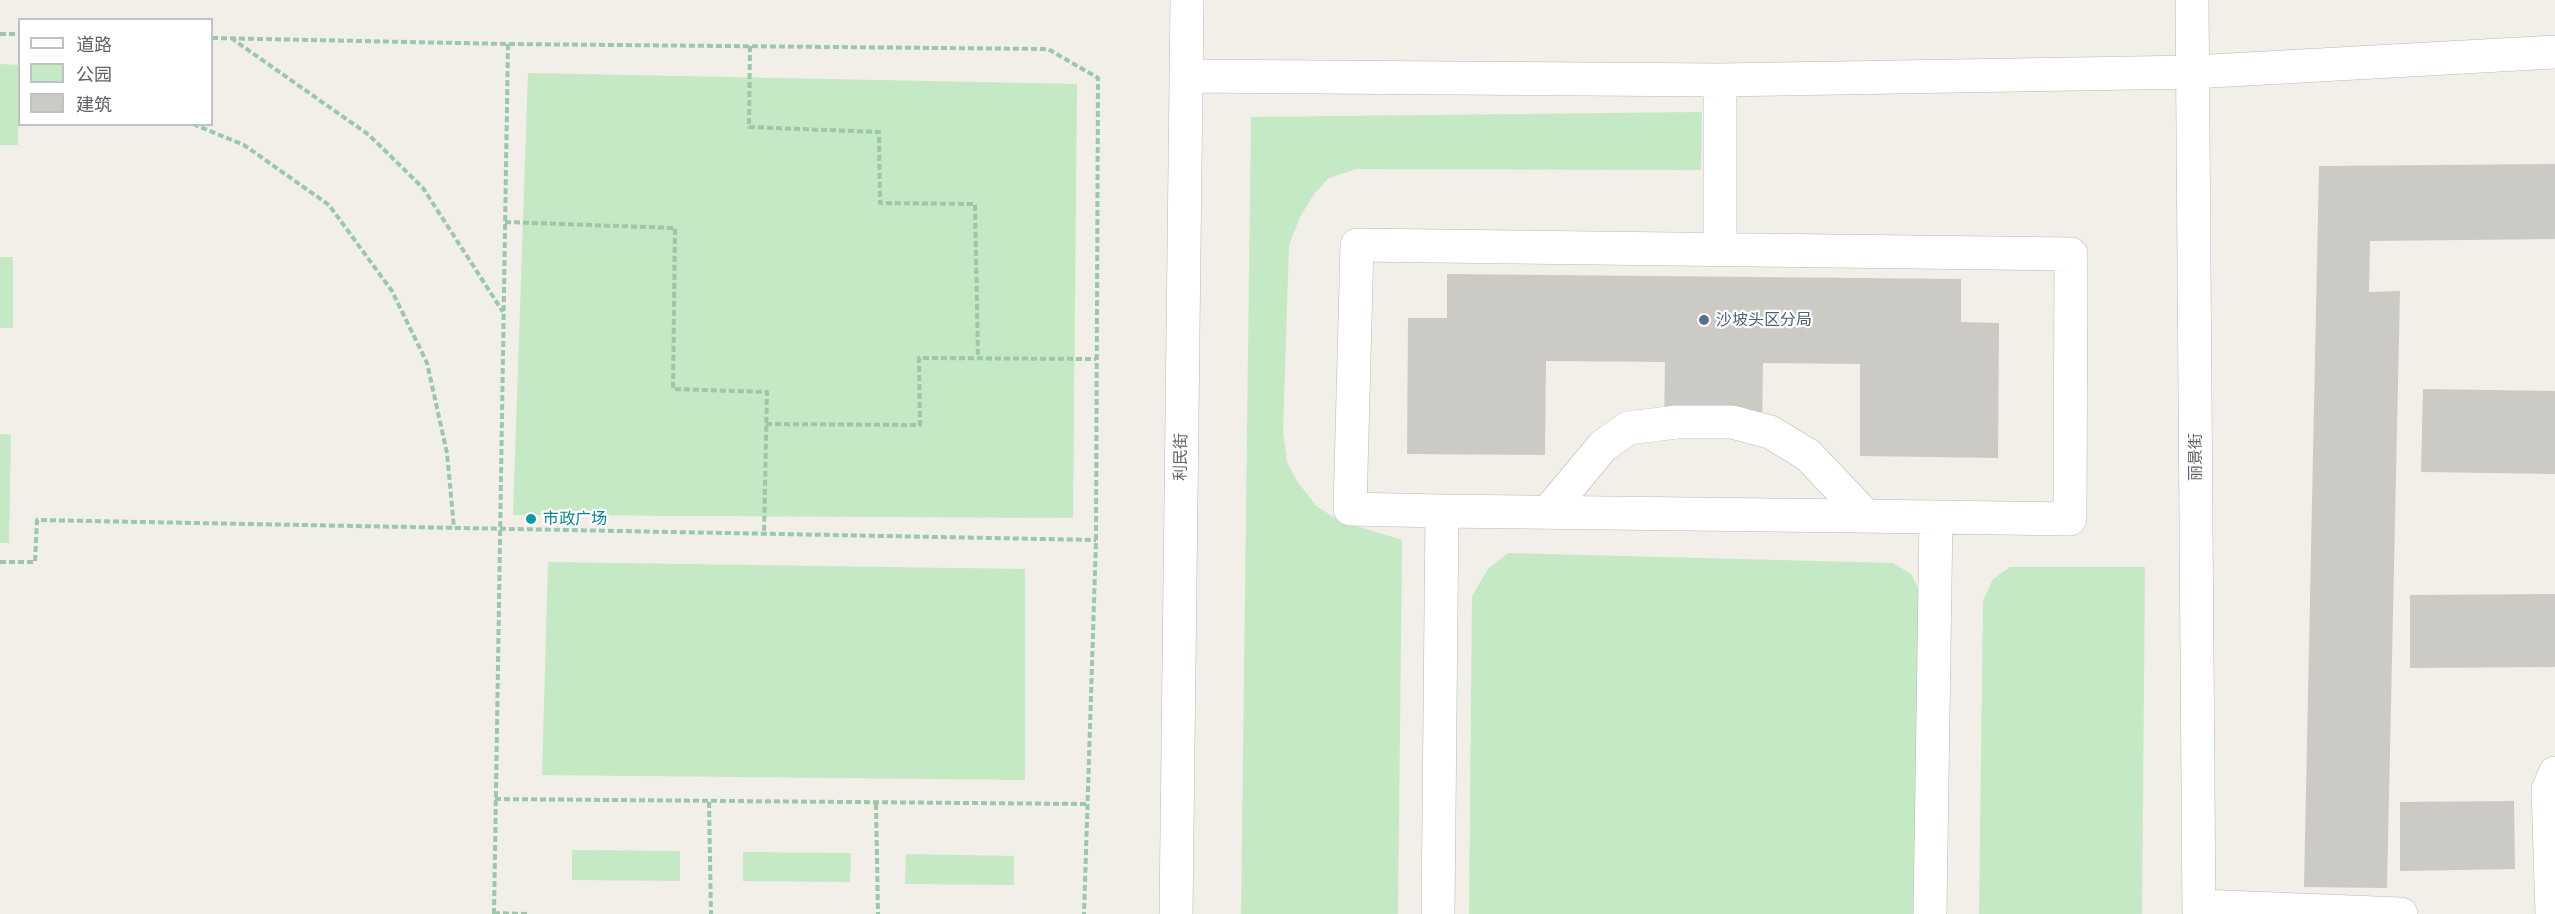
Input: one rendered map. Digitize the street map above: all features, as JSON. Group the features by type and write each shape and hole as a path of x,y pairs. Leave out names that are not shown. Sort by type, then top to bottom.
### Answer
{"street":[{"name":"利民街","path":"1176,914 1186,0"},
{"name":"丽景街","path":"2192,0 2199,910"},
{"path":"1186,76 1720,80 2193,72 2555,52"},
{"path":"1720,80 1720,249"},
{"path":"1357,245 1720,249 2071,254 2070,519 1350,509 1357,245"},
{"path":"1548,512 1603,446 1628,428 1677,422 1732,422 1770,432 1808,455 1866,516"},
{"path":"1438,914 1442,511"},
{"path":"1930,914 1936,517"},
{"path":"2552,914 2548,790 2555,773"},
{"path":"2199,910 2401,914"}],"path":[{"path":"0,34 18,34"},
{"path":"213,38 508,44 1048,49 1098,78 1096,540 1084,914"},
{"path":"230,38 369,135 423,188 503,312"},
{"path":"508,44 494,914 527,914"},
{"path":"750,46 749,127 879,132 880,203 975,204 978,358"},
{"path":"198,126 244,145 329,205 392,291 427,363 447,453 454,528"},
{"path":"505,222 675,228 673,389 767,393 764,534"},
{"path":"766,424 920,425 919,358 1096,359"},
{"path":"0,562 35,562 38,520 1096,540"},
{"path":"495,799 1088,804"},
{"path":"709,802 711,914"},
{"path":"876,804 878,914"}],"green space":[{"path":"0,64 18,65 18,145 0,145"},
{"path":"528,73 1077,84 1073,518 513,515"},
{"path":"1702,112 1701,170 1356,169 1329,178 1314,194 1300,217 1289,245 1283,432 1287,462 1297,481 1316,506 1340,521 1402,540 1398,914 1241,914 1251,117"},
{"path":"0,257 13,257 13,328 0,328"},
{"path":"0,434 11,435 9,543 0,543"},
{"path":"1508,553 1893,563 1911,574 1921,594 1914,914 1469,914 1472,596 1488,569"},
{"path":"548,562 1025,569 1025,780 542,775"},
{"path":"2010,567 2145,567 2142,914 1979,914 1983,601 1993,579"},
{"path":"572,850 680,851 680,881 572,880"},
{"path":"743,852 851,853 850,882 743,881"},
{"path":"906,854 1014,856 1014,885 905,884"}],"building":[{"path":"2555,164 2555,239 2370,241 2369,292 2400,291 2387,888 2304,887 2319,166"},
{"path":"1447,274 1961,279 1961,322 1999,323 1998,458 1860,456 1860,364 1763,363 1762,433 1664,432 1665,362 1546,361 1545,455 1407,454 1408,318 1447,318"},
{"path":"2423,389 2555,391 2555,474 2421,472"},
{"path":"2555,594 2555,667 2410,668 2410,595"},
{"path":"2514,801 2515,869 2400,871 2400,802"}],"place":[{"name":"沙坡头区分局","path":"1704,320"},
{"name":"市政广场","path":"531,519"}]}
